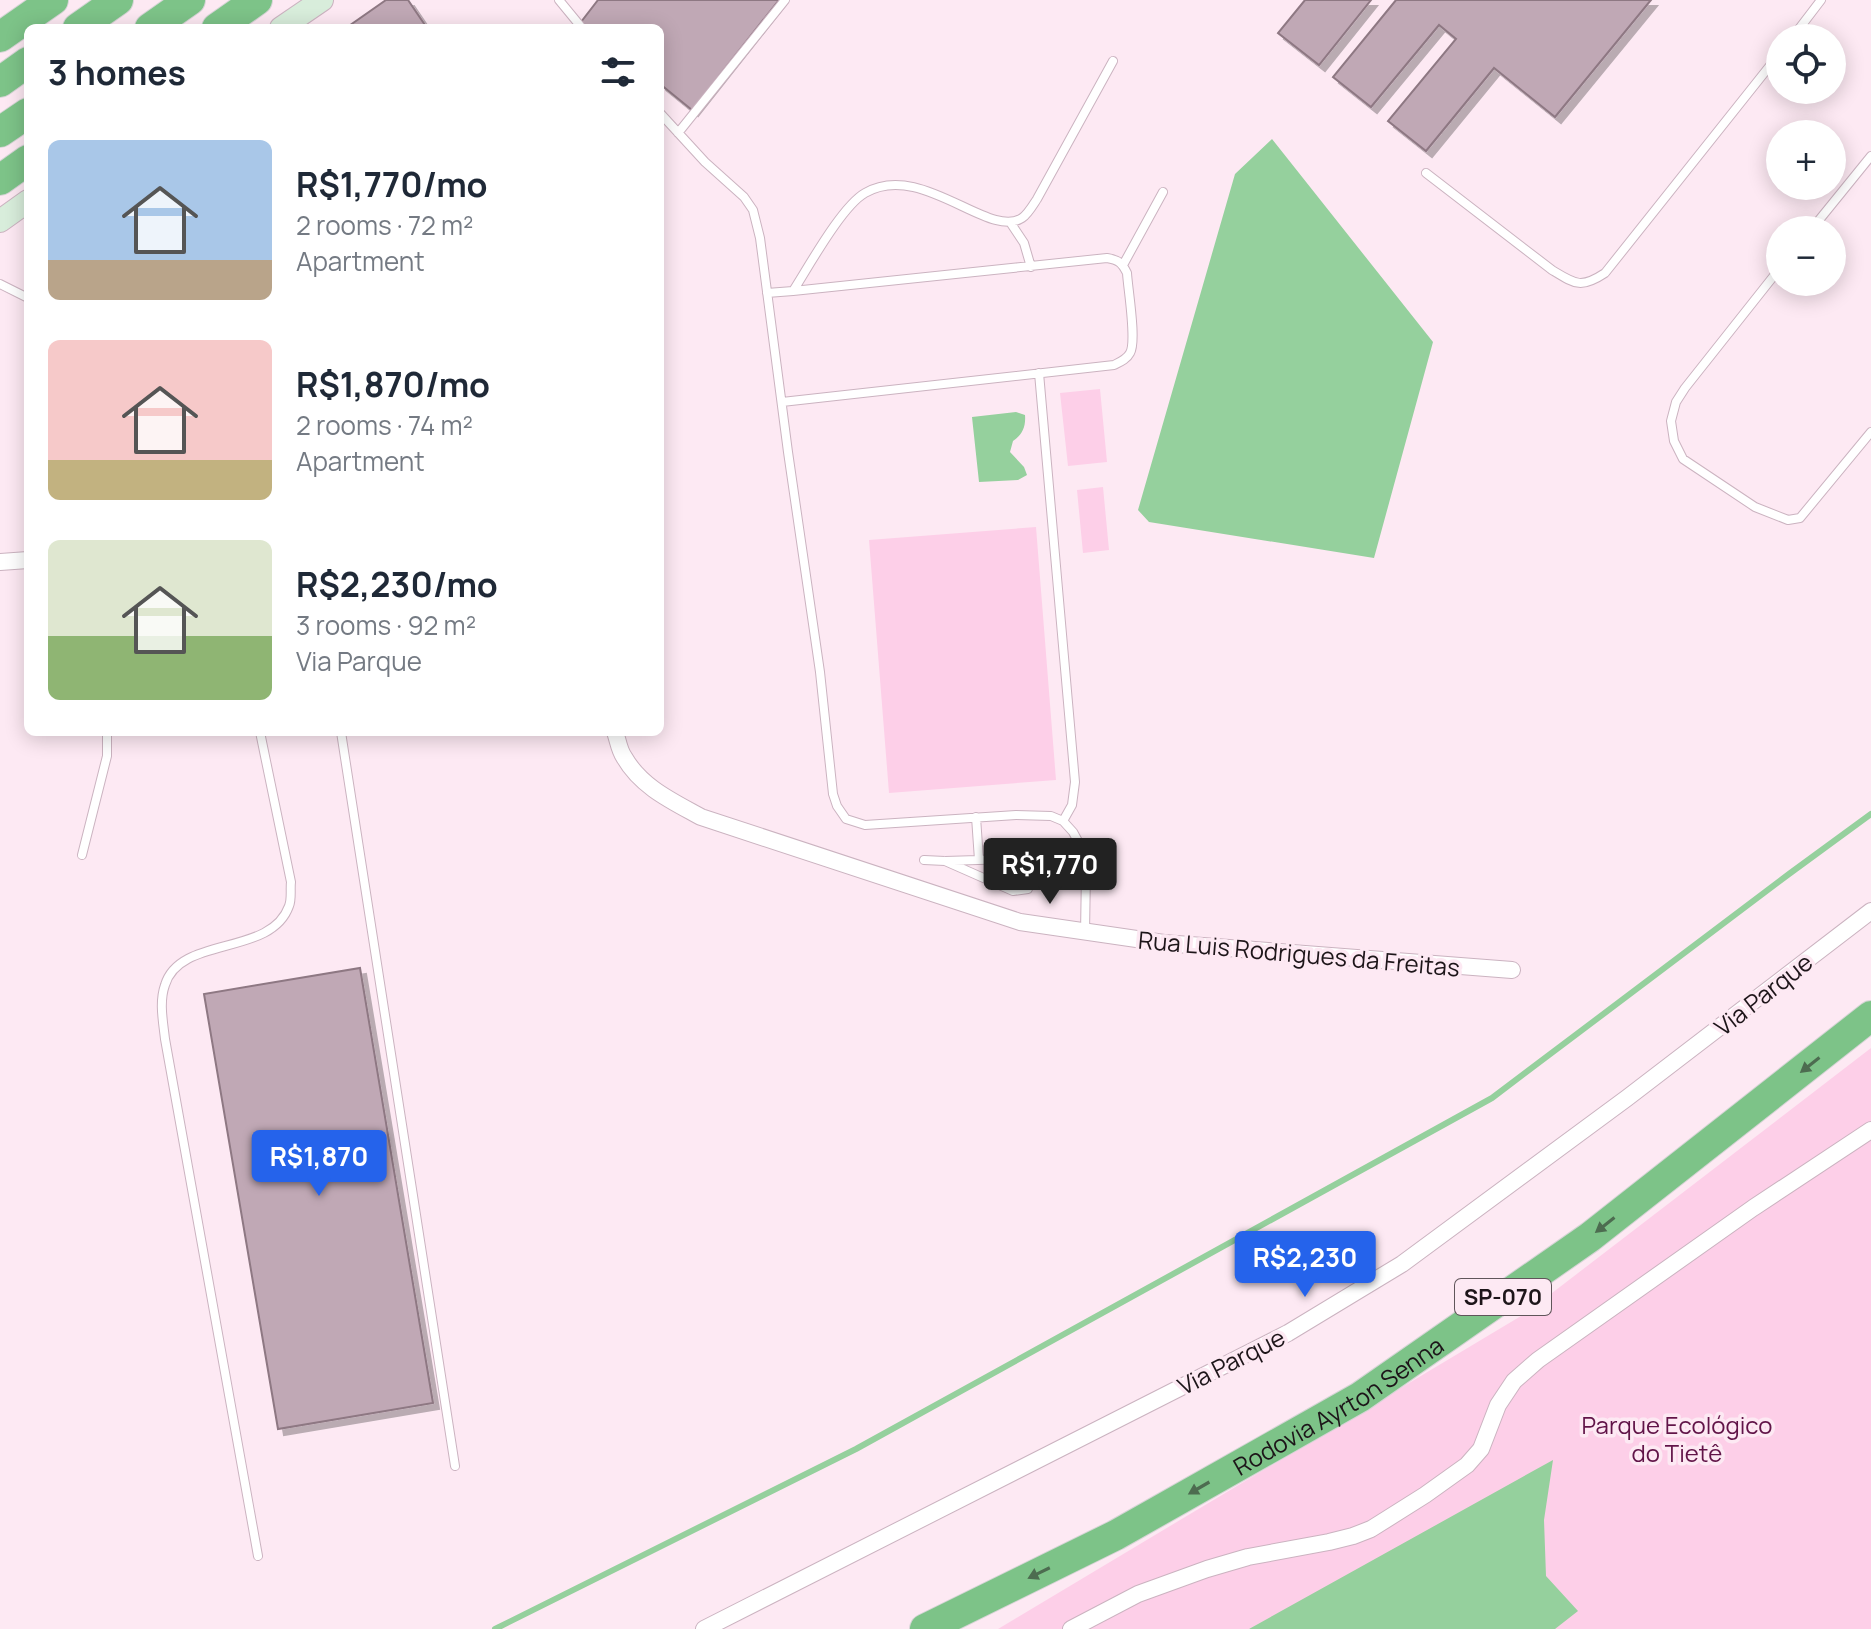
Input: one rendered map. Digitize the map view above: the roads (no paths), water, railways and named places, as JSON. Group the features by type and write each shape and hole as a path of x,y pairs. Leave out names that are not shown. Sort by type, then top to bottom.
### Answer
{"highway":[{"path":"0,37 53,0"},
{"path":"84,24 118,0"},
{"path":"156,24 190,0"},
{"path":"223,24 257,0"},
{"path":"0,82 24,65"},
{"path":"0,132 24,116"},
{"path":"0,180 24,163"},
{"name":"Rodovia Ayrton Senna","path":"925,1629 1116,1535 1360,1397 1590,1237 1871,1016"}],"main road":[{"path":"287,24 322,0"},
{"path":"0,221 24,204"}],"street":[{"path":"0,562 24,560"},
{"name":"Rua Luis Rodrigues da Freitas","path":"616,736 622,755 639,778 664,797 701,817 1020,922 1164,943 1512,970"},
{"name":"Via Parque","path":"704,1629 1288,1333 1402,1264 1627,1098 1871,911"},
{"path":"1071,1629 1138,1594 1207,1569 1248,1557 1329,1542 1371,1529 1467,1465 1481,1449 1498,1405 1514,1381 1538,1360 1753,1208 1871,1130"}],"lane":[{"path":"559,0 579,24"},
{"path":"678,133 785,0"},
{"path":"1803,24 1821,0"},
{"path":"793,291 849,205 866,192 880,187 917,187 983,217 1010,222 1019,220 1037,199 1113,61"},
{"path":"1426,173 1552,270 1574,283 1592,282 1605,273 1766,71"},
{"path":"664,117 705,162 744,197 753,210 760,238 837,806 846,819 865,825 1040,815 1063,821 1079,843 1086,872 1085,933"},
{"path":"1822,216 1871,156"},
{"path":"1123,265 1163,192"},
{"path":"1010,222 1024,243 1031,267"},
{"path":"767,293 1107,258 1117,260 1127,273 1133,341 1130,353 1114,365 782,402"},
{"path":"0,284 24,296"},
{"path":"1766,285 1676,402 1671,421 1674,441 1683,459 1755,507 1788,520 1800,518 1871,432"},
{"path":"1039,373 1075,782 1072,805 1063,821"},
{"path":"82,855 107,756 107,736"},
{"path":"258,1556 165,1039 161,1000 165,981 174,966 193,956 257,937 279,922 290,906 291,882 261,736"},
{"path":"342,736 455,1466"},
{"path":"976,817 979,860"},
{"path":"924,860 1020,861 1029,871 1028,889 1013,891 945,861"}],"waterway":[{"path":"495,1629 856,1449 1492,1098 1871,814"}],"park label":[{"name":"Parque Ecológico do Tietê","path":"1677,1438"}]}
